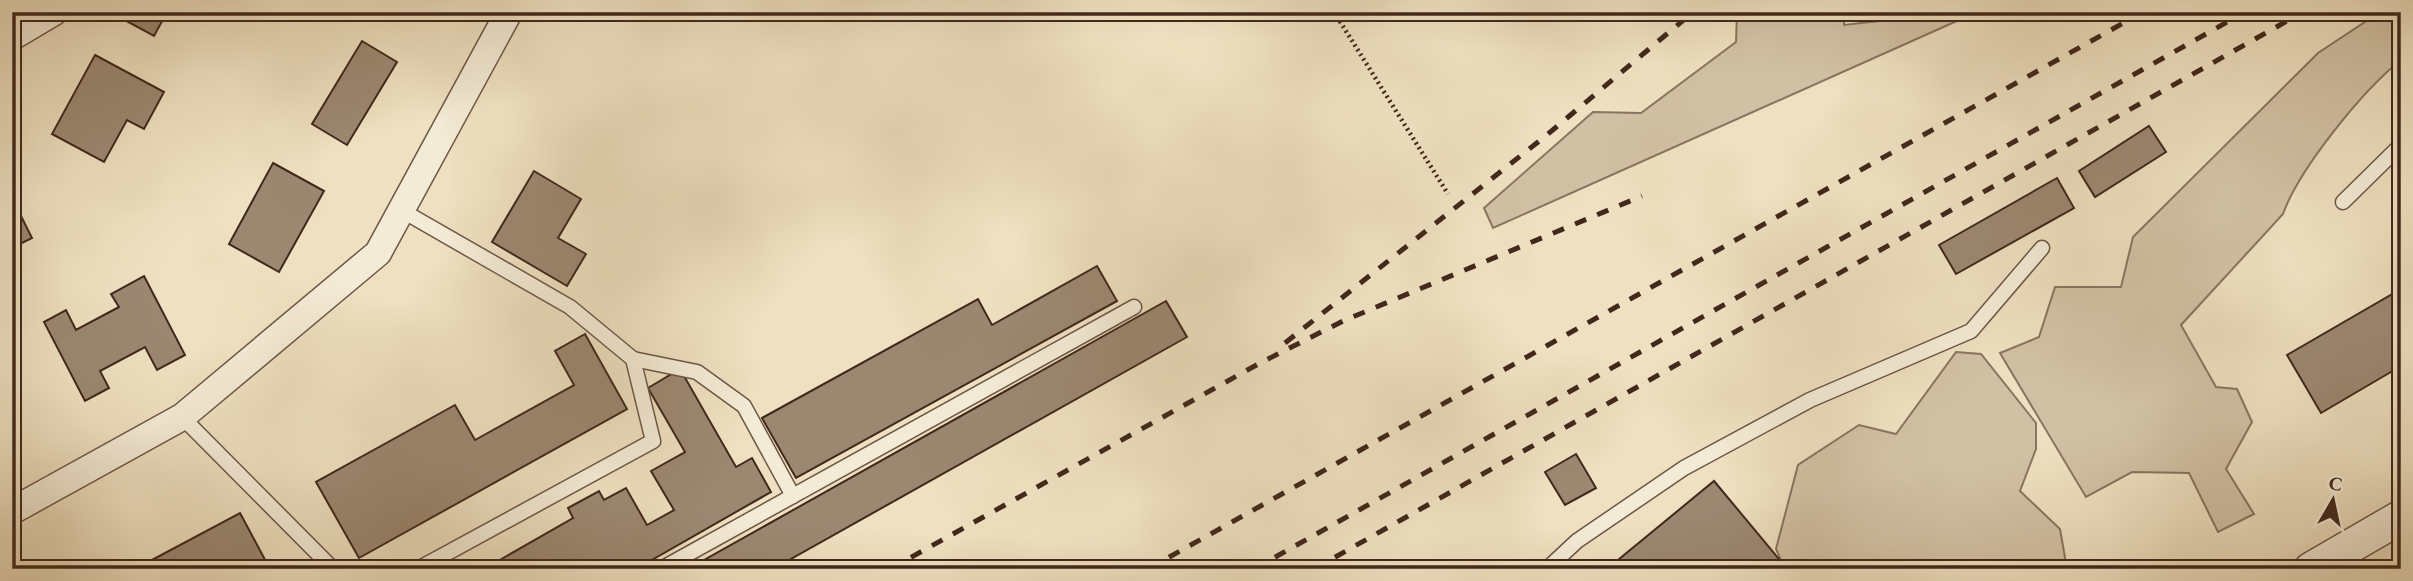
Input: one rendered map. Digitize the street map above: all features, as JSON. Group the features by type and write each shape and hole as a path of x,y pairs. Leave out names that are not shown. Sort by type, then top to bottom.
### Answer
{"street":[{"path":"12,37 54,12"},
{"path":"12,511 182,417 378,253 509,12"},
{"path":"2311,569 2401,516"}],"lane":[{"path":"2343,202 2401,145"},
{"path":"401,210 570,307 633,359 697,372 744,406 793,496"},
{"path":"1547,569 1577,541 1684,468 1810,400 1972,331 2042,248"},
{"path":"662,569 1134,307"},
{"path":"418,569 653,441 633,359"},
{"path":"182,417 333,569"}],"path":[{"path":"1334,12 1448,194"}],"shaded area":[{"path":"1737,12 1844,12 1844,25 1879,21 1883,12 1977,12 1493,228 1484,208 1593,112 1641,113 1736,42"},
{"path":"2380,12 2401,12 2401,60 2369,90 2317,153 2283,214 2181,325 2216,387 2237,389 2252,422 2226,469 2254,514 2218,532 2189,473 2132,472 2086,497 2000,353 2039,337 2055,287 2121,287 2133,237 2318,53"},
{"path":"1956,352 1981,354 2036,423 2036,449 2020,491 2060,529 2067,569 1785,569 1776,549 1798,465 1859,425 1896,434"}],"building":[{"path":"121,12 167,12 154,36 119,17"},
{"path":"403,12 424,12 419,21"},
{"path":"362,41 397,62 347,145 312,124"},
{"path":"95,55 164,92 144,129 127,120 104,162 52,134"},
{"path":"2149,126 2166,152 2095,197 2079,171"},
{"path":"273,163 324,191 279,272 229,244"},
{"path":"534,171 581,199 558,238 586,254 567,286 492,242"},
{"path":"2057,178 2074,208 1956,274 1939,245"},
{"path":"21,216 32,238 12,248 12,220"},
{"path":"1097,266 1117,301 796,478 762,418 978,299 992,325"},
{"path":"144,276 185,355 157,370 145,347 100,371 109,388 85,401 44,322 66,310 76,330 119,307 111,294"},
{"path":"2401,289 2401,366 2321,413 2287,355"},
{"path":"1166,301 1187,337 773,569 688,569"},
{"path":"585,334 627,409 359,558 316,482 455,405 475,440 574,385 555,351"},
{"path":"680,369 736,467 752,458 771,492 636,569 484,569 573,518 568,508 599,491 604,500 626,488 647,525 674,510 651,471 685,452 648,388"},
{"path":"1576,454 1596,488 1565,505 1545,472"},
{"path":"1714,481 1779,559 1768,569 1607,569"},
{"path":"240,513 270,569 135,569"}],"railway":[{"path":"1285,343 1548,134 1693,12"},
{"path":"1148,569 2143,12"},
{"path":"1254,569 2245,12"},
{"path":"1314,569 2303,12"},
{"path":"890,569 1260,363 1343,321 1642,196"}]}
